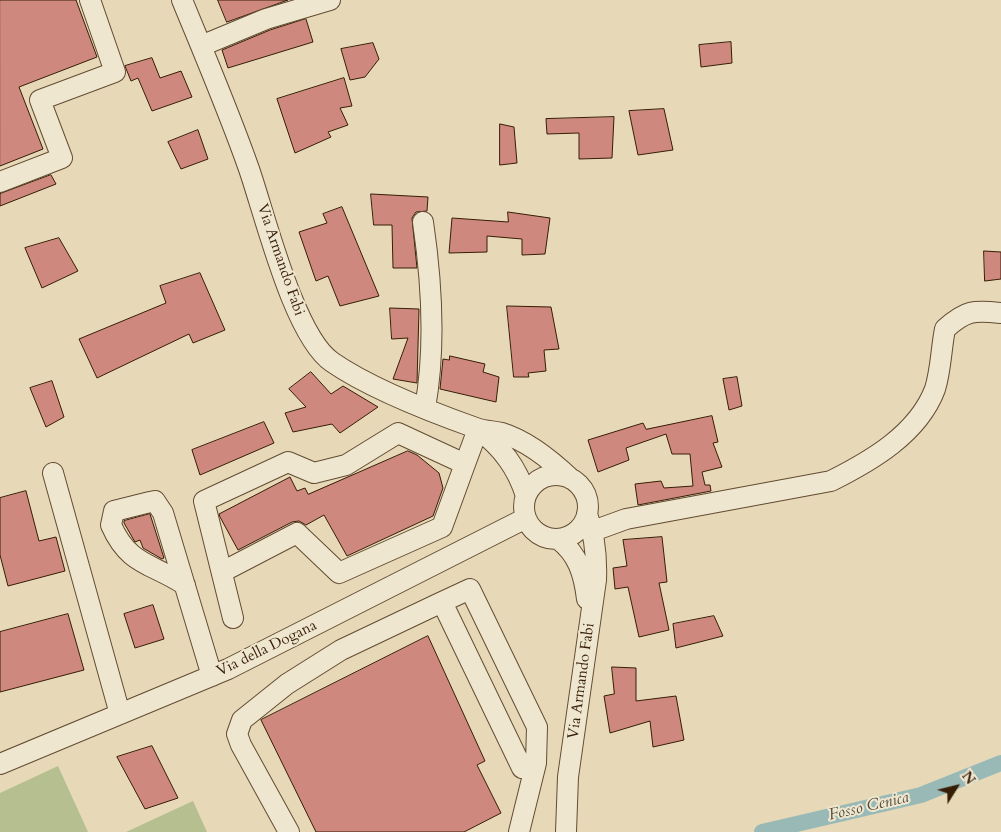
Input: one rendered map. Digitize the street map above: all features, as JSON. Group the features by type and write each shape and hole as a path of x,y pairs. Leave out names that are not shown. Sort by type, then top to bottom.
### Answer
{"street":[{"path":"0,182 62,158 40,100 116,72 90,0"},
{"name":"Via Armando Fabi","path":"182,0 249,168 290,292 308,334 331,361 372,384 478,429"},
{"path":"201,46 266,19 330,0"},
{"path":"423,222 430,264 431,310 430,376 425,408"},
{"path":"558,539 577,531 590,522 626,519 831,481 852,470 904,434 920,416 934,390 945,329 966,312 981,310 1001,313"},
{"path":"478,429 501,433 518,440 544,455 585,494 590,522"},
{"path":"222,572 297,533 339,573 442,527 478,429"},
{"path":"478,429 512,462 519,475 526,496"},
{"path":"233,618 204,501 288,462 314,473 346,465 398,433 464,464"},
{"path":"53,473 120,714"},
{"path":"571,479 560,475 540,480 531,487 526,496 524,507 526,518 539,534 558,539 568,546 580,564 585,580 590,620"},
{"name":"Via della Dogana","path":"0,764 212,676 526,518"},
{"name":"Via Armando Fabi","path":"566,832 568,777 596,580 596,556 590,522"},
{"path":"185,585 212,676"},
{"path":"290,832 241,745 237,734 242,720 287,684 341,650 470,588 537,727 536,763 519,832"},
{"path":"442,602 522,768"}],"green space":[{"path":"58,766 88,832 0,832 0,793"},
{"path":"193,801 207,832 126,832"}],"building":[{"path":"0,0 76,0 97,57 19,87 43,149 0,166"},
{"path":"218,0 288,0 227,22"},
{"path":"306,19 313,42 228,68 222,50 270,30"},
{"path":"731,42 732,63 701,67 699,45"},
{"path":"373,43 379,59 365,77 350,80 341,49"},
{"path":"152,58 160,78 181,71 192,97 152,111 138,78 131,81 125,66"},
{"path":"344,78 352,106 340,108 348,125 328,132 331,137 295,153 277,99"},
{"path":"664,109 673,150 638,155 629,111"},
{"path":"614,117 612,158 579,159 579,133 547,134 546,119"},
{"path":"500,124 514,127 517,163 500,165"},
{"path":"198,130 208,159 181,169 168,142"},
{"path":"51,175 56,184 0,206 0,194"},
{"path":"371,194 428,197 427,211 416,212 412,218 417,268 393,268 392,225 374,225"},
{"path":"342,207 379,296 340,306 328,276 316,281 299,232 327,223 323,214"},
{"path":"508,212 550,218 545,254 522,255 522,239 487,236 487,252 449,253 452,218 508,222"},
{"path":"59,238 78,271 42,288 25,248"},
{"path":"984,251 1001,252 1001,279 985,281"},
{"path":"200,273 225,330 193,343 189,334 97,378 79,339 166,303 160,286"},
{"path":"507,306 551,307 559,349 544,350 546,371 528,373 529,377 514,377"},
{"path":"390,308 419,309 417,383 393,379 408,338 392,339"},
{"path":"450,356 485,364 483,372 499,377 496,402 440,389 443,359 449,360"},
{"path":"311,372 331,394 343,386 378,407 340,433 332,424 293,432 285,413 306,407 289,389"},
{"path":"737,377 742,406 729,410 723,379"},
{"path":"52,381 64,417 46,427 30,388"},
{"path":"712,416 718,442 713,443 722,467 702,472 705,485 710,485 711,491 638,505 635,484 661,481 664,488 693,486 690,454 672,454 666,434 626,448 629,460 598,472 588,440 643,423 646,429"},
{"path":"264,422 274,443 200,475 192,450"},
{"path":"408,451 417,455 439,473 443,488 433,516 347,556 324,515 306,525 299,521 292,522 238,550 220,517 219,514 290,477 297,491 305,488 308,494"},
{"path":"26,491 39,541 56,537 65,571 8,586 0,555 0,498"},
{"path":"150,514 164,558 162,559 143,548 140,540 135,542 124,523 124,521"},
{"path":"662,537 667,582 659,583 669,630 639,637 628,587 615,589 613,568 627,566 623,540"},
{"path":"153,605 164,639 135,648 124,614"},
{"path":"68,614 84,670 0,692 0,632"},
{"path":"714,616 723,636 676,648 673,624"},
{"path":"428,636 485,761 477,765 501,813 464,832 316,832 261,720"},
{"path":"612,667 636,668 636,701 676,696 684,740 653,747 650,721 610,733 604,696 614,694"},
{"path":"152,746 178,798 145,809 117,757"}],"waterway":[{"name":"Fosso Cenica","path":"762,832 921,795 1001,763"}]}
